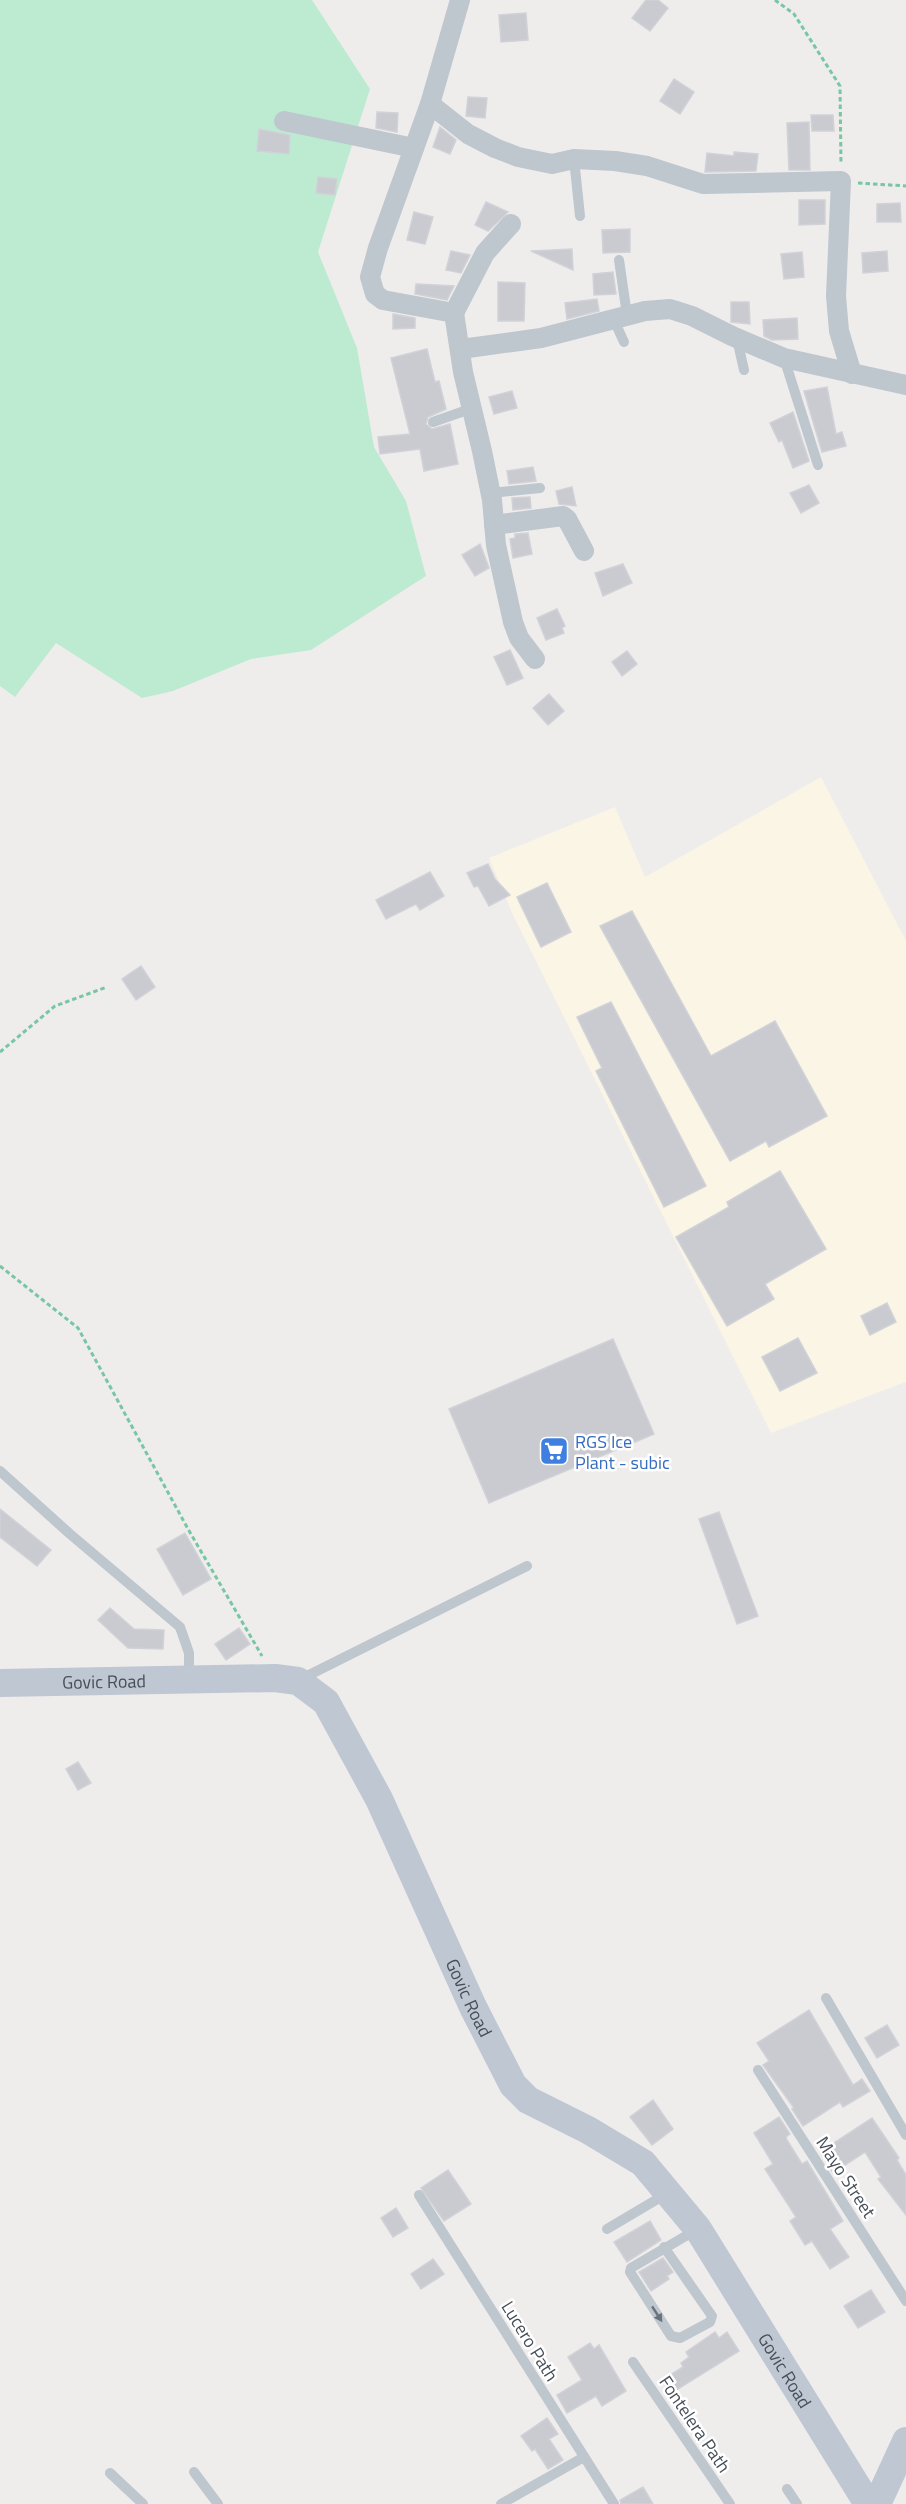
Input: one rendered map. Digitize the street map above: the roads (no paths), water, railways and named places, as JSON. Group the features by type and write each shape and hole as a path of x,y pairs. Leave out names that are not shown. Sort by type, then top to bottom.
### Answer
{"main road":[{"name":"Govic Road","path":"0,1683 286,1680 326,1702 379,1798 472,2007 513,2085 528,2100 588,2130 643,2163 669,2192 698,2229 868,2504"},
{"path":"877,2504 906,2441"}],"street":[{"path":"454,313 383,300 375,294 370,277 378,248 430,104 460,0"},
{"path":"430,104 468,134 502,151 552,164 574,159 647,166 703,184 841,181 836,296 839,331 852,374"},
{"path":"284,121 414,148"},
{"path":"511,224 485,253 454,313 470,409 491,493 494,525 513,622 519,638 535,659"},
{"path":"461,349 541,338 620,317 670,309 692,316 737,339 784,357 906,385"},
{"path":"494,525 562,516 567,519 584,550"}],"lane":[{"path":"574,159 579,216"},
{"path":"619,260 620,317 624,342"},
{"path":"737,339 744,370"},
{"path":"784,357 818,465"},
{"path":"433,422 470,409"},
{"path":"491,493 540,488"},
{"path":"0,1471 180,1627 189,1653 189,1681"},
{"path":"286,1680 527,1566"},
{"path":"826,1998 906,2135"},
{"name":"Mayo Street","path":"758,2070 906,2301"},
{"path":"607,2229 669,2192"},
{"name":"Lucero Path","path":"419,2195 614,2504"},
{"path":"664,2247 712,2316 710,2322 680,2338 671,2336 630,2272 634,2265 664,2247 698,2229"},
{"name":"Fontelera Path","path":"633,2362 730,2504"},
{"path":"501,2504 584,2457"},
{"path":"194,2472 218,2504"},
{"path":"110,2473 143,2504"},
{"path":"786,2489 797,2504"}],"place":[{"name":"RGS Ice Plant - subic","path":"554,1451"}]}
